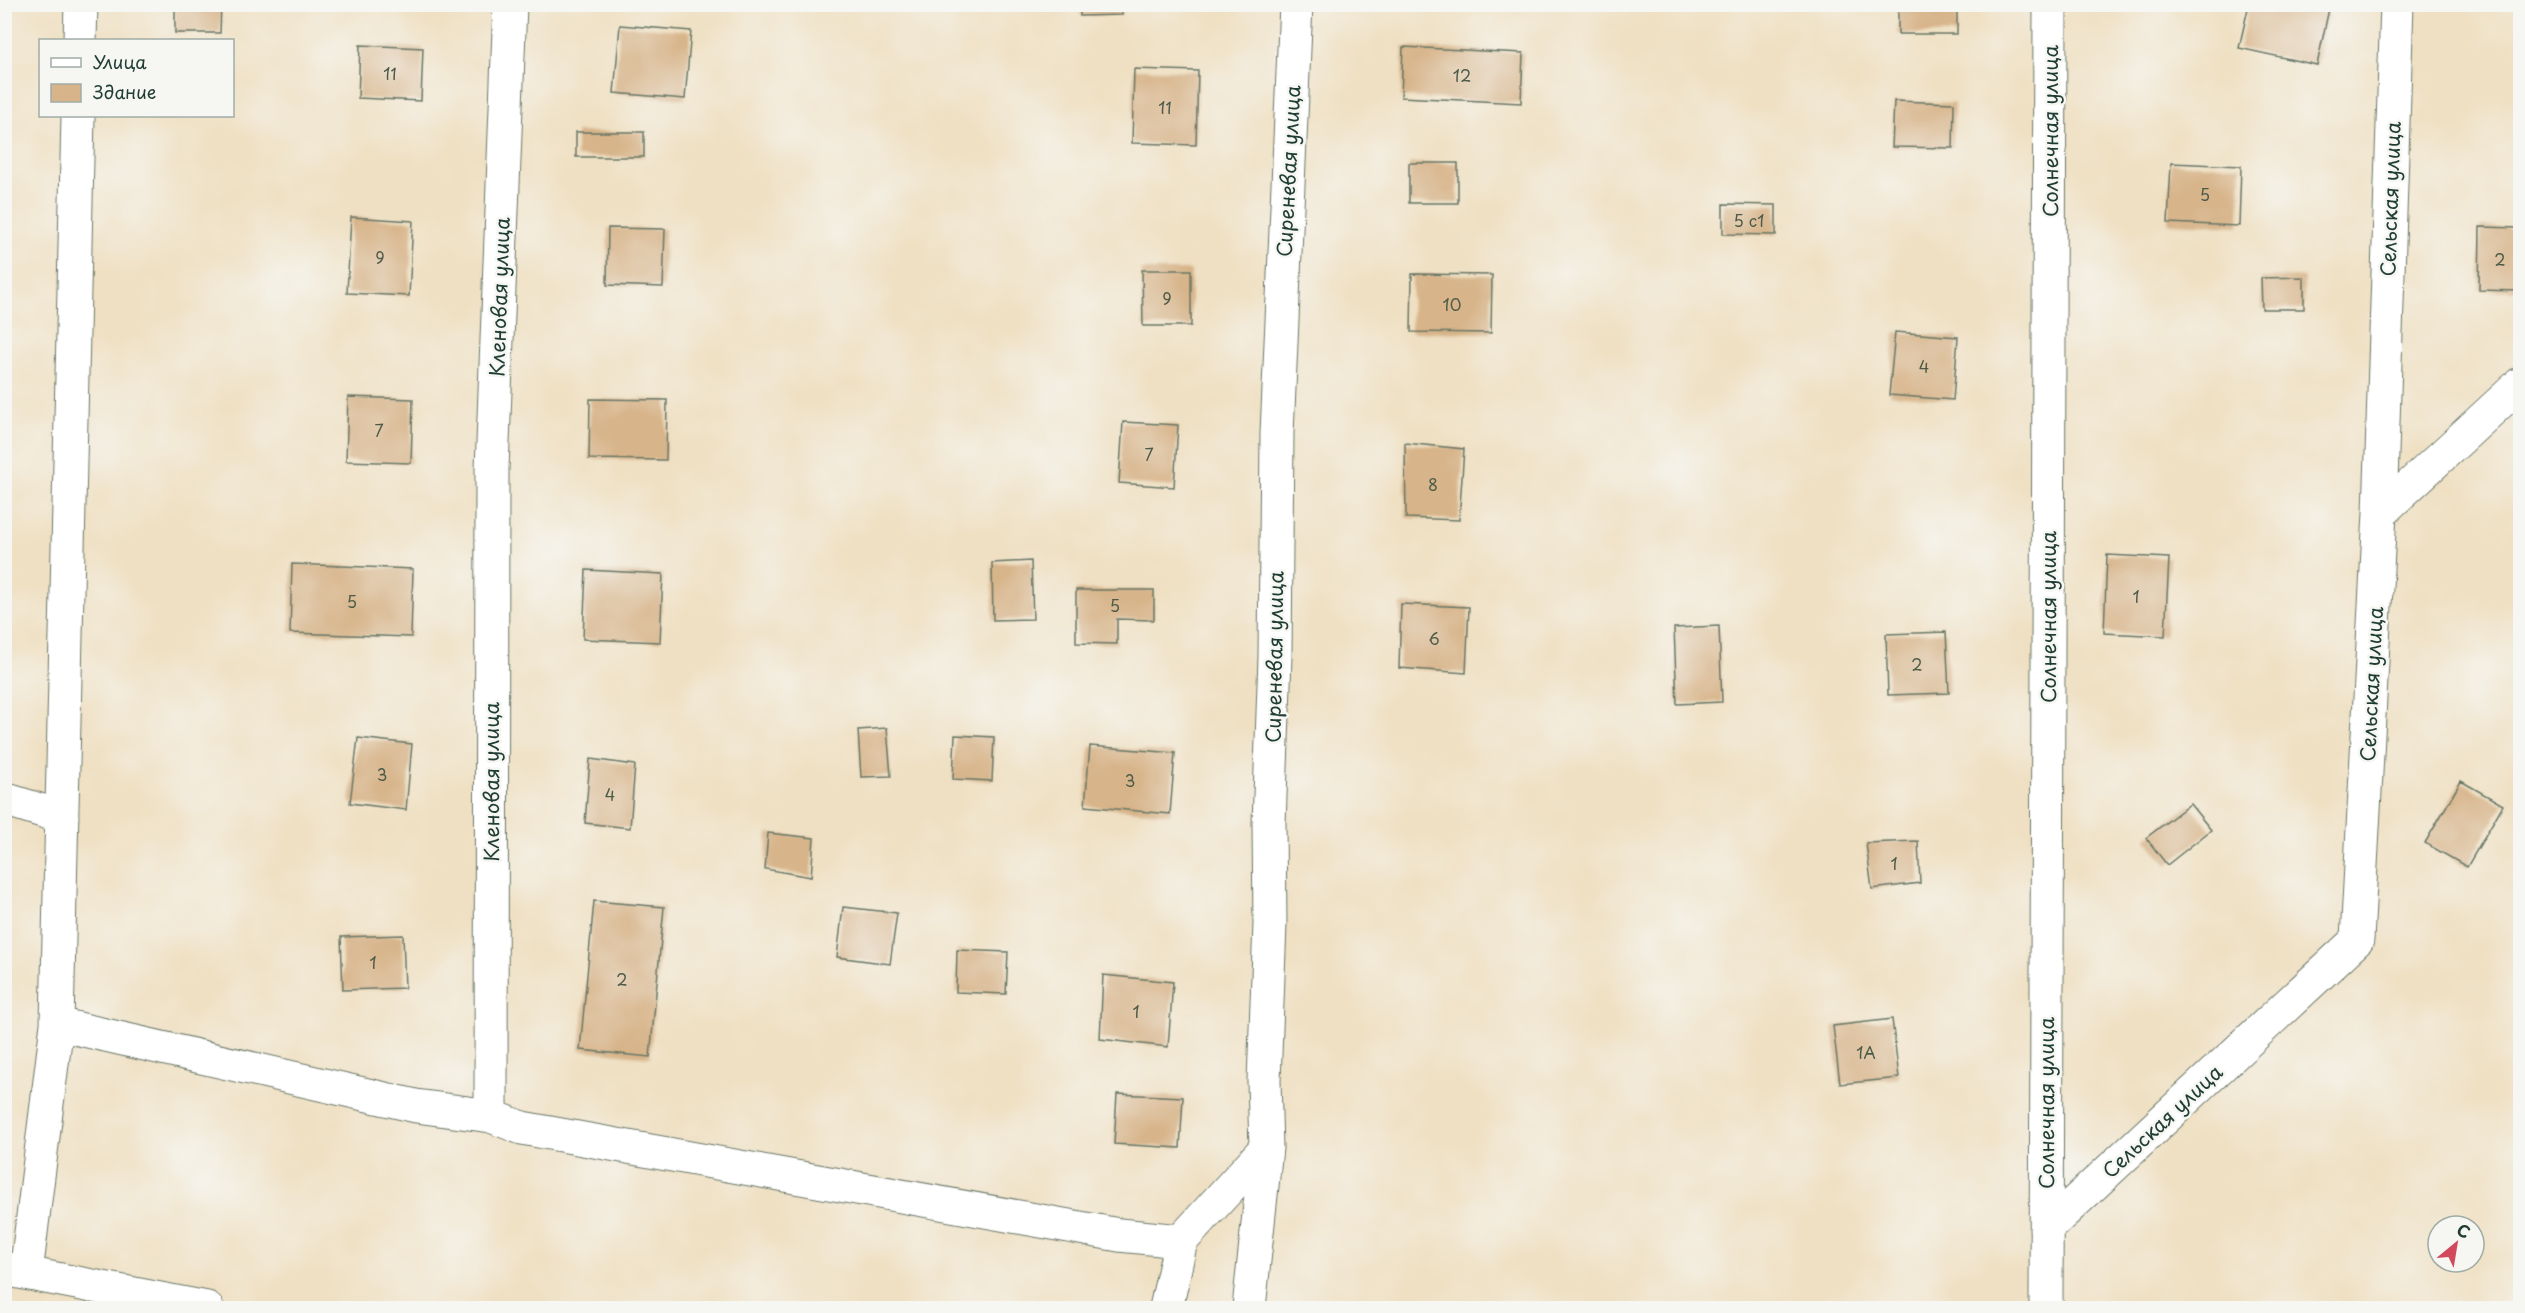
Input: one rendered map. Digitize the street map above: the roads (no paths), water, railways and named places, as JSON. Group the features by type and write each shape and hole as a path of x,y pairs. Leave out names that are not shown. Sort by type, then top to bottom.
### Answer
{"street":[{"path":"80,39 81,4"},
{"name":"Кленовая улица","path":"491,1116 492,469 510,4"},
{"name":"Сиреневая улица","path":"1249,1308 1266,1148 1264,1082 1270,924 1269,824 1275,657 1278,433 1296,4"},
{"name":"Солнечная улица","path":"2046,1308 2050,4"},
{"name":"Сельская улица","path":"2046,1229 2357,940 2380,513 2397,4"},
{"path":"78,117 57,1024 15,1271 207,1308"},
{"path":"2380,513 2520,384"},
{"path":"4,799 62,817"},
{"path":"57,1024 416,1106 491,1116 522,1128 1119,1235 1181,1240"},
{"path":"1166,1308 1181,1240 1266,1148"}]}
